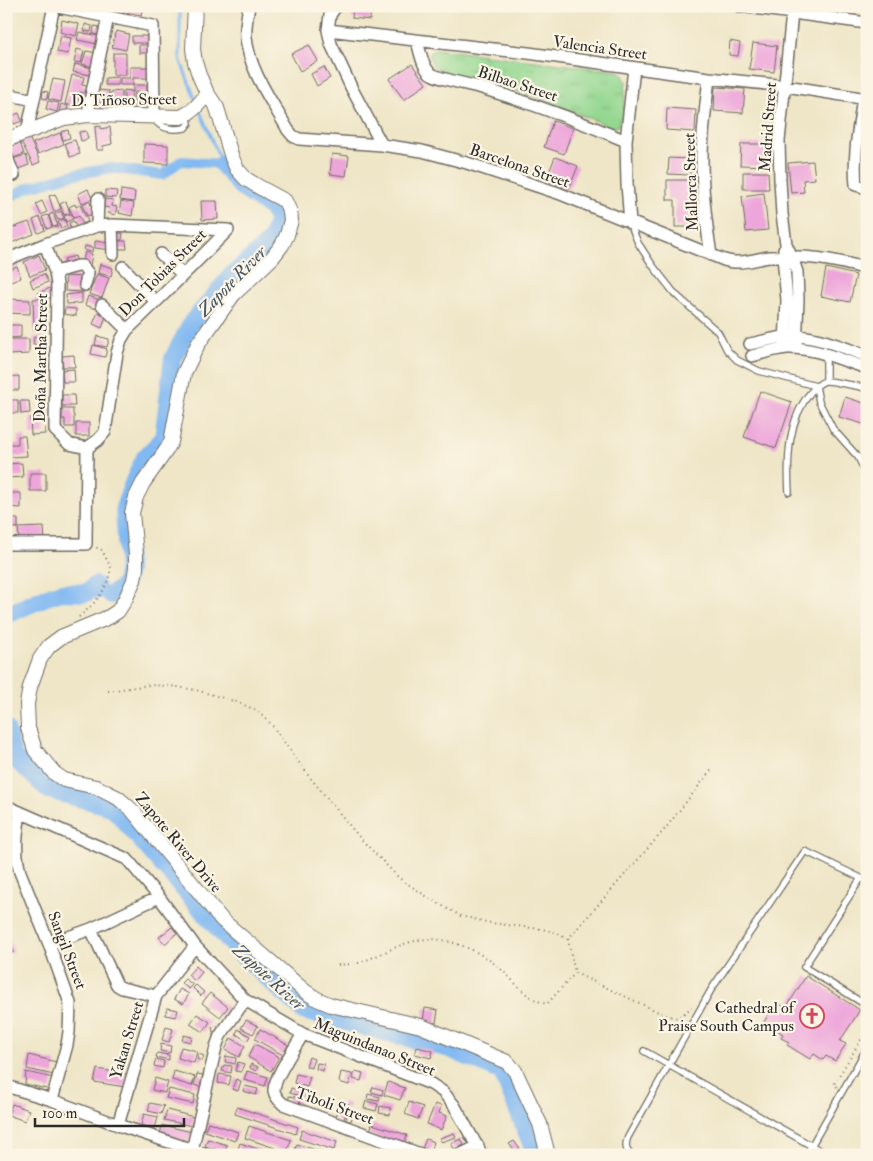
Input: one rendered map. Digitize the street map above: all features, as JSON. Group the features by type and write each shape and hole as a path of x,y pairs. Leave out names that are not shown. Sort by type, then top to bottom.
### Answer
{"street":[{"path":"27,132 54,6 153,26 154,116"},
{"name":"Zapote River Drive","path":"195,6 193,49 205,97 218,108 232,158 237,169 246,179 259,188 284,201 290,212 291,220 288,235 272,258 233,295 198,344 184,373 170,442 143,482 136,497 132,513 136,554 134,580 125,600 118,610 109,617 60,637 49,646 40,659 30,686 26,704 28,728 35,750 54,773 64,780 96,787 118,798 133,811 222,920 317,999 331,1005 421,1026 508,1062 515,1071 540,1124 548,1155"},
{"name":"Barcelona Street","path":"249,6 246,37 253,64 261,83 288,130 299,139 382,145 422,151 467,163 558,194 724,260 735,262 767,258 817,258 844,262 867,269"},
{"path":"336,6 330,15 328,30 331,44 352,89 382,145"},
{"path":"739,6 867,23"},
{"name":"Madrid Street","path":"791,342 798,300 797,272 788,257 786,244 782,214 779,141 792,13"},
{"path":"88,115 108,17"},
{"name":"Valencia Street","path":"328,30 528,53 865,98"},
{"name":"Bilbao Street","path":"417,41 426,67 430,73 436,76 523,101 626,141"},
{"path":"630,223 626,141 634,68"},
{"name":"Mallorca Street","path":"709,78 702,157 711,255"},
{"path":"6,94 34,100"},
{"path":"6,102 19,97"},
{"name":"D. Tiñoso Street","path":"6,140 64,118 88,115 181,117 205,97"},
{"path":"865,98 857,141 855,174 856,184 867,188"},
{"path":"6,155 14,175"},
{"path":"97,226 98,199"},
{"path":"6,260 97,226 112,225 113,254"},
{"name":"Don Tobias Street","path":"87,448 105,432 117,353 121,340 127,330 228,230 112,225"},
{"name":"Doña Martha Street","path":"45,244 55,272 57,284 56,430 69,444 87,448"},
{"path":"161,254 183,275"},
{"path":"55,272 82,266 88,273 85,285"},
{"path":"123,267 156,302"},
{"path":"102,305 127,330"},
{"path":"750,344 815,340 867,356"},
{"path":"752,356 791,342 867,368"},
{"path":"6,544 86,544 87,448"},
{"name":"Maguindanao Street","path":"6,806 127,859 160,896 195,946 245,1000 302,1034 430,1084 443,1092 454,1105 480,1151"},
{"name":"Sangil Street","path":"20,812 16,838 17,862 70,1003 67,1045 52,1100"},
{"path":"49,944 91,930 160,896"},
{"name":"Yakan Street","path":"91,930 117,985 122,988 156,996"},
{"name":"Yakan Street","path":"118,1124 156,996 195,946"},
{"path":"192,1152 216,1047 220,1036 245,1000"},
{"name":"Tiboli Street","path":"302,1034 275,1081 274,1092 277,1100 283,1104 423,1155"},
{"path":"6,1086 52,1100 192,1152 208,1155"},
{"path":"460,1155 480,1151"}],"lane":[{"path":"630,223 638,243 653,266 676,294 718,332 728,350 737,360 759,371 816,386"},
{"path":"826,355 826,380"},
{"path":"789,492 789,446 793,426 806,398 816,386 826,380 867,388"},
{"path":"816,386 819,402 833,429 858,457 867,475"},
{"path":"631,1155 626,1148 627,1140 711,990 805,851 864,879 804,967 866,1005 867,1003"},
{"path":"806,1155 867,1048"},
{"path":"644,1051 828,1155"}],"path":[{"path":"77,618 96,602 108,582 111,568 102,550 86,544"},
{"path":"108,691 149,685 171,686 204,692 256,710 271,724 308,776 360,838 399,878 432,900 461,916 491,923 541,928 568,939"},
{"path":"568,939 665,829 712,769"},
{"path":"338,965 359,963 403,944 430,939 455,943 475,951 496,965 527,996 547,1004 575,973"},
{"path":"568,939 575,973"},
{"path":"575,973 666,1015 678,1018 692,1007"},
{"path":"843,1090 834,1084 867,1030"}],"green space":[{"path":"436,49 617,71 622,74 626,81 623,115 616,127 611,127 525,94 472,78 443,72 435,67 430,59 431,52"}],"building":[{"path":"108,6 143,6 141,15 114,10 114,17 108,15"},
{"path":"353,6 371,6 370,20 352,18"},
{"path":"62,20 79,24 76,36 60,32"},
{"path":"85,24 92,26 91,32 84,31"},
{"path":"94,26 101,27 100,35 93,34"},
{"path":"116,31 129,34 126,50 112,47"},
{"path":"79,32 99,36 98,44 77,40"},
{"path":"61,36 71,38 68,54 57,52"},
{"path":"132,36 149,36 149,43 132,43"},
{"path":"730,41 740,43 738,56 729,55"},
{"path":"753,43 777,46 774,72 749,69"},
{"path":"139,45 149,45 149,53 139,53"},
{"path":"309,45 318,61 300,71 291,54"},
{"path":"77,49 84,51 81,63 74,62"},
{"path":"86,51 97,53 93,67 82,64"},
{"path":"113,53 126,53 126,75 113,75"},
{"path":"75,64 92,68 91,75 73,72"},
{"path":"412,64 426,84 404,100 389,79"},
{"path":"130,67 148,67 148,78 133,78 133,85 120,85 120,78 130,78"},
{"path":"324,67 330,78 317,86 311,74"},
{"path":"72,75 84,77 82,85 89,87 88,94 80,92 77,107 65,104"},
{"path":"118,77 118,85 105,85 105,78"},
{"path":"53,79 65,81 61,102 48,99"},
{"path":"133,85 147,85 147,92 133,92"},
{"path":"715,87 745,89 743,113 714,111"},
{"path":"98,90 109,91 108,111 101,110 101,103 97,102"},
{"path":"124,90 132,91 131,110 124,110"},
{"path":"43,91 48,92 47,99 42,98"},
{"path":"122,91 122,103 116,103 117,111 111,111 111,92"},
{"path":"134,94 147,94 147,109 134,109"},
{"path":"48,101 59,103 57,112 46,109"},
{"path":"61,104 68,106 66,114 59,112"},
{"path":"667,108 696,110 695,132 666,130"},
{"path":"19,113 22,121 14,124 11,116"},
{"path":"553,121 573,128 564,154 544,147"},
{"path":"101,126 101,129 110,127 112,144 103,146 103,150 97,150 95,127"},
{"path":"68,130 70,138 63,140 61,132"},
{"path":"86,131 88,139 81,141 79,132"},
{"path":"60,133 64,144 38,154 33,143"},
{"path":"28,135 40,162 33,165 20,139"},
{"path":"75,140 80,154 70,157 65,143"},
{"path":"20,143 24,154 10,159 6,148"},
{"path":"144,144 168,145 168,164 144,163"},
{"path":"741,144 768,144 767,166 740,165"},
{"path":"332,154 349,156 346,176 330,174"},
{"path":"26,155 29,165 15,170 12,159"},
{"path":"555,157 578,166 569,189 546,180"},
{"path":"669,158 691,159 690,175 668,174"},
{"path":"813,161 815,179 803,180 804,192 791,193 788,163"},
{"path":"743,172 768,172 769,189 743,189"},
{"path":"667,180 695,180 695,227 675,227 675,200 667,200"},
{"path":"88,189 92,199 82,203 78,194"},
{"path":"105,190 117,191 116,198 105,197"},
{"path":"121,190 135,192 134,202 120,200"},
{"path":"764,193 768,230 746,232 742,196"},
{"path":"55,194 61,209 54,212 49,196"},
{"path":"105,199 113,200 112,206 117,207 115,215 108,213 109,208 104,207"},
{"path":"42,201 47,212 41,215 36,204"},
{"path":"66,201 70,213 64,215 60,204"},
{"path":"89,201 95,213 87,216 82,205"},
{"path":"121,201 134,203 132,216 119,213"},
{"path":"201,201 217,201 218,219 202,220"},
{"path":"75,204 76,207 80,205 88,221 83,224 79,216 74,218 69,207"},
{"path":"61,211 64,218 58,220 55,214"},
{"path":"53,213 58,226 53,227 49,215"},
{"path":"71,214 73,219 66,222 64,216"},
{"path":"48,215 52,227 47,229 42,217"},
{"path":"40,217 45,230 38,233 33,220"},
{"path":"64,219 67,226 61,229 58,222"},
{"path":"74,221 76,227 71,229 69,223"},
{"path":"29,222 34,234 6,245 6,230"},
{"path":"116,233 123,233 122,240 116,240"},
{"path":"95,241 111,243 111,250 95,248"},
{"path":"117,241 126,241 127,249 117,249"},
{"path":"85,246 93,248 92,252 84,250"},
{"path":"85,252 92,254 90,266 82,264"},
{"path":"39,255 45,270 30,276 24,262"},
{"path":"75,256 78,264 66,267 64,259"},
{"path":"100,264 113,268 111,276 98,273"},
{"path":"17,266 21,278 11,282 7,270"},
{"path":"826,268 856,275 850,302 821,296"},
{"path":"44,274 48,282 33,288 30,280"},
{"path":"97,274 109,278 102,298 89,294"},
{"path":"66,276 84,277 84,292 65,291"},
{"path":"55,286 55,295 49,298 40,297 38,293"},
{"path":"82,293 82,303 67,304 66,295"},
{"path":"88,296 100,300 97,309 85,305"},
{"path":"8,299 30,300 30,314 7,313"},
{"path":"33,299 46,299 47,330 34,330"},
{"path":"65,308 76,309 76,316 64,314"},
{"path":"98,312 106,316 102,328 93,324"},
{"path":"10,325 21,325 21,337 10,338"},
{"path":"97,336 109,339 107,347 95,345"},
{"path":"34,337 44,337 44,345 33,344"},
{"path":"8,339 29,339 29,354 8,355"},
{"path":"93,345 107,349 105,357 91,354"},
{"path":"74,355 75,367 63,367 62,356"},
{"path":"74,369 75,382 63,382 62,370"},
{"path":"19,376 19,390 7,390 6,377"},
{"path":"760,391 792,402 776,448 744,437"},
{"path":"62,395 74,395 75,406 62,406"},
{"path":"845,397 867,404 867,425 839,417"},
{"path":"10,400 18,400 18,413 10,413"},
{"path":"20,401 29,401 30,413 21,414"},
{"path":"62,409 73,409 74,427 65,427 65,419 62,419"},
{"path":"44,417 45,434 31,435 30,418"},
{"path":"76,423 89,423 89,436 76,436"},
{"path":"18,436 25,436 27,456 10,457 9,444 18,444"},
{"path":"22,463 23,477 7,478 7,464"},
{"path":"30,473 46,473 46,491 30,491"},
{"path":"7,493 21,493 21,508 7,507"},
{"path":"7,519 18,519 18,528 7,527"},
{"path":"44,527 45,541 19,542 18,528"},
{"path":"172,927 177,933 165,944 159,937"},
{"path":"6,933 14,952 6,955"},
{"path":"196,966 202,972 195,981 188,975"},
{"name":"Cathedral of Praise South Campus","path":"806,976 860,1010 840,1041 846,1044 835,1061 826,1056 823,1060 814,1054 810,1059 787,1045 789,1042 781,1038 783,1034 764,1022 776,1002 786,1008"},
{"path":"185,979 193,985 189,989 181,983"},
{"path":"196,985 204,992 201,996 193,988"},
{"path":"180,989 189,994 183,1004 174,999"},
{"path":"210,993 228,1007 220,1017 202,1003"},
{"path":"167,1008 178,1010 176,1017 165,1015"},
{"path":"425,1008 438,1010 436,1023 423,1021"},
{"path":"197,1014 210,1022 203,1032 190,1024"},
{"path":"246,1020 258,1026 253,1034 241,1028"},
{"path":"218,1026 219,1030 213,1032 212,1027"},
{"path":"166,1027 173,1029 169,1042 162,1040"},
{"path":"238,1029 250,1036 247,1041 236,1034"},
{"path":"260,1029 288,1045 283,1055 255,1039"},
{"path":"184,1035 192,1037 191,1042 182,1040"},
{"path":"231,1038 245,1046 239,1057 225,1050"},
{"path":"161,1044 171,1046 170,1053 160,1051"},
{"path":"255,1044 279,1057 271,1071 248,1057"},
{"path":"181,1047 197,1051 194,1063 178,1058"},
{"path":"417,1047 433,1051 431,1058 415,1054"},
{"path":"157,1053 169,1055 169,1060 156,1057"},
{"path":"199,1054 204,1056 202,1061 197,1059"},
{"path":"29,1055 56,1062 54,1075 27,1069"},
{"path":"226,1056 236,1058 235,1064 225,1062"},
{"path":"309,1057 314,1059 311,1068 306,1066"},
{"path":"404,1058 416,1062 413,1070 401,1065"},
{"path":"156,1059 164,1061 163,1068 154,1066"},
{"path":"238,1062 244,1064 241,1072 235,1071"},
{"path":"317,1063 324,1064 323,1071 316,1069"},
{"path":"251,1064 258,1067 256,1071 250,1068"},
{"path":"224,1065 232,1066 231,1073 222,1071"},
{"path":"97,1069 127,1074 125,1087 94,1082"},
{"path":"174,1071 195,1077 192,1086 172,1080"},
{"path":"247,1071 268,1077 265,1086 244,1080"},
{"path":"355,1071 363,1073 361,1081 353,1079"},
{"path":"26,1072 54,1078 51,1090 25,1084"},
{"path":"341,1072 352,1074 349,1085 339,1082"},
{"path":"197,1074 203,1075 200,1087 194,1085"},
{"path":"219,1074 231,1076 229,1085 218,1083"},
{"path":"296,1074 310,1077 307,1087 294,1083"},
{"path":"155,1078 168,1082 165,1093 152,1090"},
{"path":"236,1079 241,1081 238,1091 232,1089"},
{"path":"388,1082 405,1088 400,1100 384,1095"},
{"path":"245,1086 258,1089 256,1095 243,1091"},
{"path":"373,1087 383,1090 382,1095 371,1092"},
{"path":"291,1088 304,1092 303,1097 290,1093"},
{"path":"169,1089 195,1095 193,1104 166,1098"},
{"path":"368,1094 380,1097 379,1101 367,1099"},
{"path":"289,1096 300,1098 299,1105 288,1104"},
{"path":"366,1101 378,1104 376,1111 364,1108"},
{"path":"343,1102 349,1104 348,1109 342,1106"},
{"path":"409,1102 423,1107 418,1119 405,1114"},
{"path":"150,1103 164,1106 161,1114 148,1111"},
{"path":"12,1104 29,1110 25,1121 8,1115"},
{"path":"435,1104 441,1106 439,1113 447,1116 441,1130 427,1124"},
{"path":"380,1106 391,1108 390,1115 379,1113"},
{"path":"237,1107 298,1127 296,1134 235,1114"},
{"path":"167,1110 194,1117 192,1126 164,1120"},
{"path":"338,1110 346,1112 343,1123 335,1120"},
{"path":"144,1114 158,1117 155,1129 141,1125"},
{"path":"347,1114 353,1115 351,1121 346,1120"},
{"path":"208,1122 238,1132 235,1141 205,1131"},
{"path":"372,1124 407,1135 403,1146 369,1135"},
{"path":"162,1125 192,1132 189,1142 160,1135"},
{"path":"249,1126 291,1140 287,1152 245,1138"},
{"path":"302,1130 337,1142 334,1150 299,1139"},
{"path":"454,1133 456,1137 441,1142 440,1138"},
{"path":"208,1139 227,1145 225,1152 205,1146"},
{"path":"426,1139 434,1142 430,1154 421,1151"},
{"path":"461,1139 464,1145 454,1149 451,1143"},
{"path":"514,1141 520,1149 516,1152 509,1144"},
{"path":"240,1143 267,1152 266,1155 236,1155"},
{"path":"297,1144 329,1154 329,1155 293,1155"}],"waterway":[{"name":"Zapote River","path":"180,6 180,59 196,101"},
{"name":"Zapote River","path":"199,109 222,164"},
{"path":"6,199 27,188 71,175 111,168 162,175 181,161 222,164"},
{"name":"Zapote River","path":"111,595 124,586 128,569 124,508 145,457 163,439 173,358 191,324 230,277 271,240 278,219 270,207 242,188 222,164"},
{"path":"6,615 61,592 87,593 95,585 98,590"},
{"name":"Zapote River","path":"6,729 13,757 49,790 112,807 235,948 303,1011 450,1049 502,1072 536,1155"}],"place":[{"name":"Cathedral of Praise South Campus","path":"812,1016"}]}
